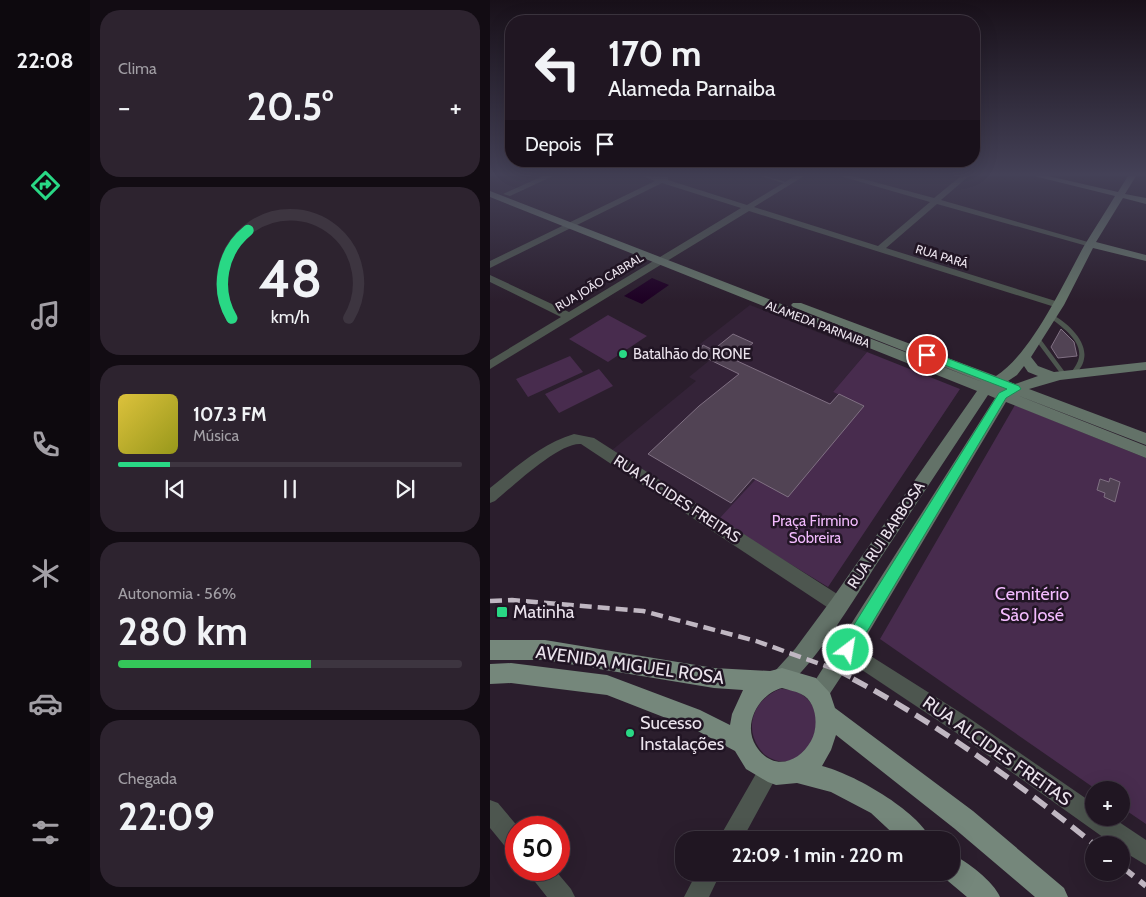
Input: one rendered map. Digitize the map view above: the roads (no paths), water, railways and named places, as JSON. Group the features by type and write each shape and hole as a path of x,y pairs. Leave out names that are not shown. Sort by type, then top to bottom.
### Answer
{"main road":[{"name":"ALAMEDA PARNAIBA","path":"558,218 1001,389 1146,439"},
{"name":"ALAMEDA PARNAIBA","path":"561,218 575,224"},
{"name":"RUA RUI BARBOSA","path":"822,704 848,650 926,521 1001,389 1054,311 1105,218"},
{"path":"1090,244 1146,258"},
{"path":"1024,357 1033,369 1063,376"},
{"path":"1001,389 1063,376 1146,366"},
{"name":"ALAMEDA PARNAIBA","path":"1001,389 1146,452"},
{"name":"RUA RUI BARBOSA","path":"776,679 802,656 839,605 902,510 1001,389"},
{"path":"902,510 926,521"},
{"name":"AVENIDA MIGUEL ROSA","path":"490,650 545,650 714,678 776,679"},
{"name":"AVENIDA MIGUEL ROSA","path":"490,674 511,673 607,685 700,721 744,744"},
{"path":"822,704 827,731 823,748 813,761 798,772 789,774 768,772 752,760 744,744 741,729 743,714 749,700 758,689 776,679 796,678 808,684 822,704 964,820 1049,894"},
{"path":"798,772 835,781 879,805 909,831"},
{"path":"960,874 987,897"}],"street":[{"path":"490,265 587,218"},
{"name":"RUA JOÃO CABRAL","path":"490,364 730,218"},
{"name":"RUA PARÁ","path":"777,218 879,250 1054,311"},
{"path":"879,250 916,218"},
{"path":"999,218 1090,244"},
{"path":"490,278 568,316"},
{"name":"RUA ALCIDES FREITAS","path":"490,497 556,448 573,439 581,439 589,442 839,605"},
{"name":"RUA ALCIDES FREITAS","path":"848,650 962,725 1146,854"},
{"path":"733,831 768,772"},
{"path":"490,811 505,829"},
{"path":"549,881 563,897"},
{"path":"696,897 705,881"}],"lane":[{"path":"1037,338 1063,376 1081,359 1080,346 1054,311"}],"railway":[{"path":"490,601 512,600 643,611 756,641 834,669 856,680"},
{"path":"853,679 917,716 978,756 1085,837"},
{"path":"1130,873 1146,886"}],"place":[{"name":"Batalhão do RONE","path":"623,354"},
{"name":"Matinha","path":"502,612"},
{"name":"Sucesso Instalações","path":"630,733"}],"park label":[{"name":"Praça Firmino Sobreira","path":"815,530"},
{"name":"Cemitério São José","path":"1032,604"}]}
